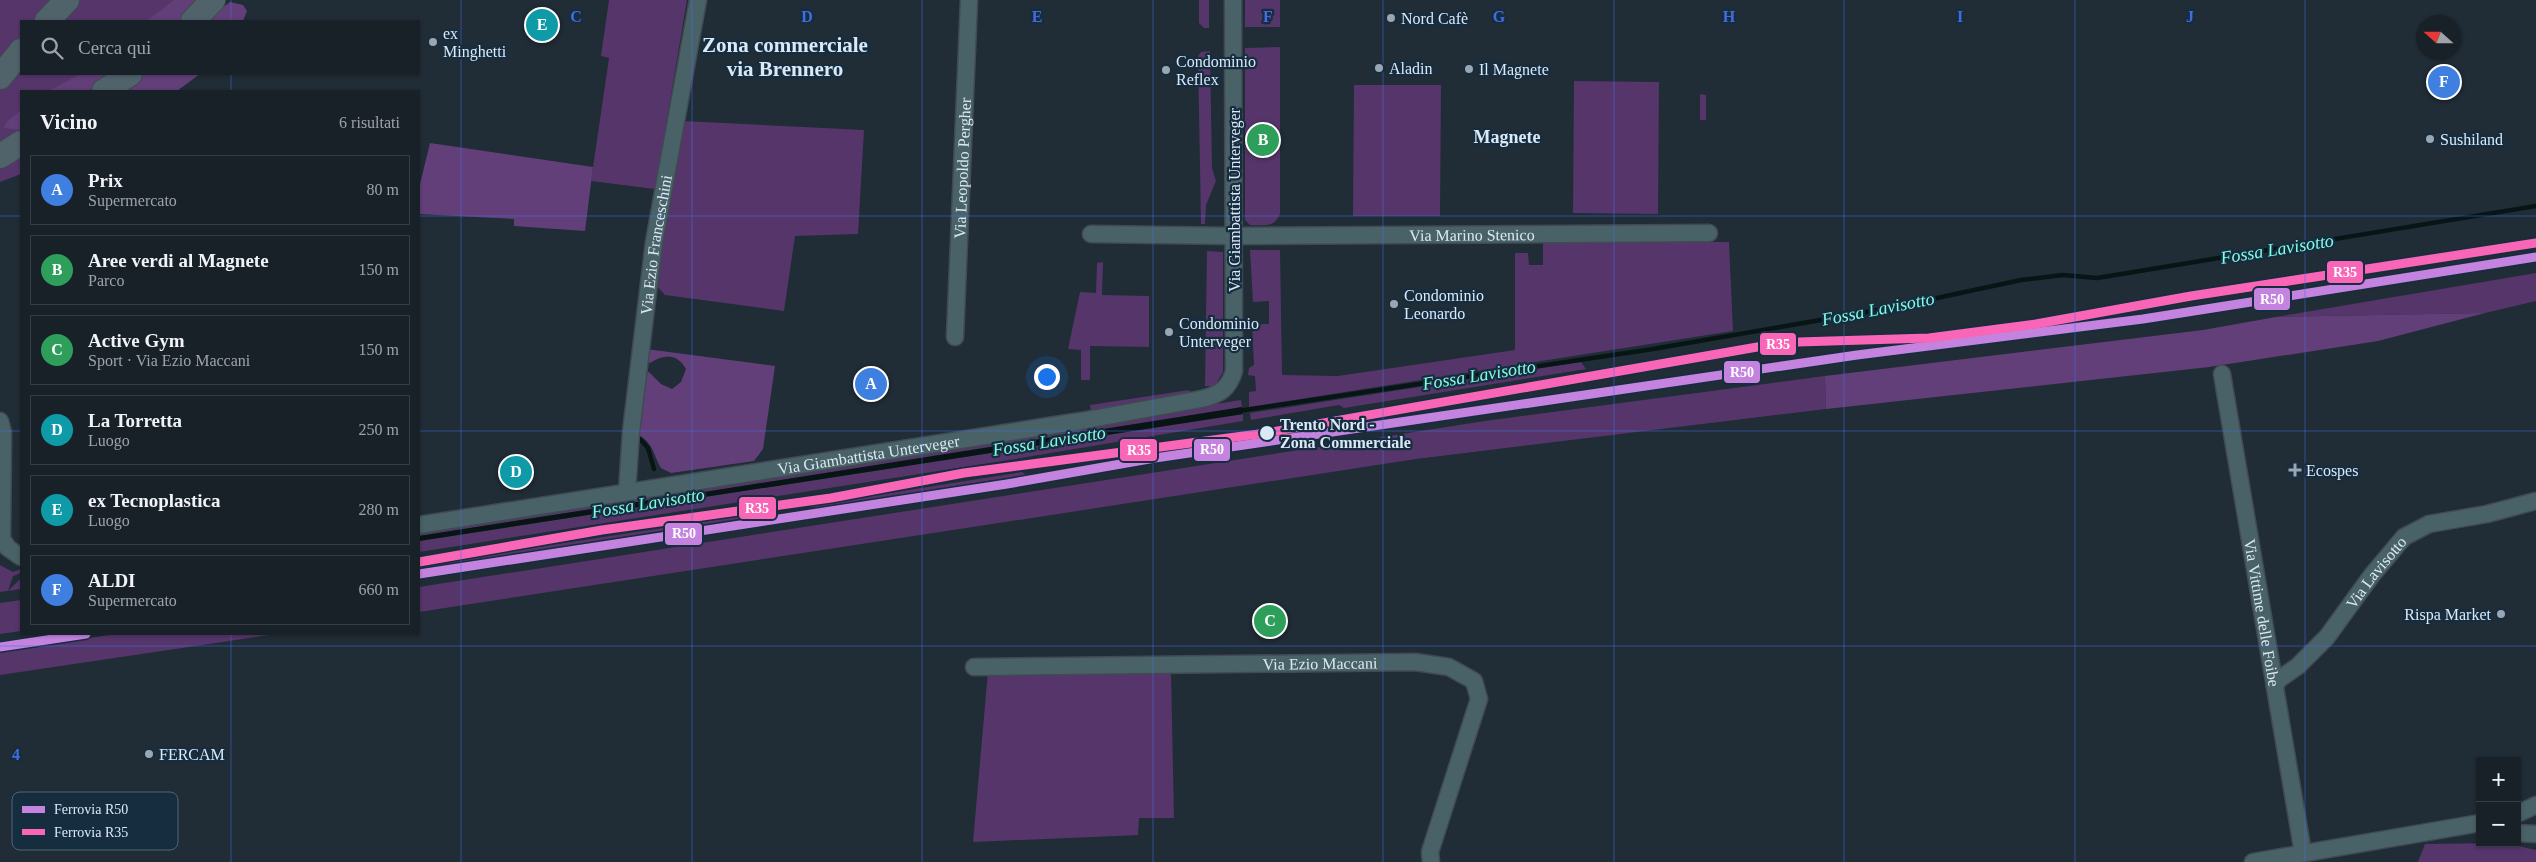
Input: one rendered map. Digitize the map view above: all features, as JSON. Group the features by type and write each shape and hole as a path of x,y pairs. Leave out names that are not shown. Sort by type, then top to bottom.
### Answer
{"highway":[{"path":"48,20 67,0"},
{"path":"0,77 20,52"},
{"path":"106,90 128,75"},
{"path":"0,156 20,144"}],"street":[{"name":"Via Ezio Franceschini","path":"627,492 631,432 654,242 698,0"},
{"name":"Via Leopoldo Pergher","path":"955,337 968,0"},
{"name":"Via Giambattista Unterveger","path":"420,525 1081,421 1215,396 1230,384 1234,371 1233,0"},
{"name":"Via Marino Stenico","path":"1092,234 1234,236 1709,233"},
{"name":"Via Vittime delle Foibe","path":"2222,374 2303,853"},
{"path":"0,422 3,432 2,539 8,548 20,555"},
{"name":"Via Lavisotto","path":"2275,687 2278,680 2298,666 2327,637 2372,575 2404,536 2429,524 2487,514 2536,501"},
{"name":"Via Ezio Maccani","path":"974,667 1415,662 1449,667 1474,682 1479,699 1430,852 1431,862"},
{"path":"2521,812 2536,805"},
{"path":"2252,862 2476,824"},
{"path":"2426,831 2476,833"},
{"path":"2521,833 2536,834"}],"shaded area":[{"path":"0,0 55,0 37,20 20,20 20,40 0,65"},
{"path":"77,0 203,0 186,20 57,20"},
{"path":"174,0 195,0 185,20 148,20"},
{"path":"609,0 687,0 655,189 591,181 609,58 601,56"},
{"path":"1199,0 1209,0 1209,28 1204,28 1199,23"},
{"path":"1245,0 1280,0 1280,27 1245,27"},
{"path":"230,2 243,5 247,11 243,20 205,20"},
{"path":"1280,47 1280,214 1272,224 1250,225 1245,220 1245,48"},
{"path":"1210,51 1212,168 1216,181 1206,205 1205,224 1201,224 1198,56 1201,52"},
{"path":"20,63 20,75 114,75 90,90 20,90 20,134 0,146 0,87"},
{"path":"78,75 114,75 90,90 51,90"},
{"path":"141,75 199,75 178,90 118,90"},
{"path":"1574,81 1659,82 1658,214 1573,213"},
{"path":"1354,85 1441,85 1440,216 1353,216"},
{"path":"1700,94 1706,95 1706,120 1700,120"},
{"path":"20,111 20,130 4,128 7,122"},
{"path":"683,121 864,130 858,234 795,236 784,311 665,295 654,283"},
{"path":"430,143 593,167 585,231 514,226 514,219 420,214 420,184"},
{"path":"20,152 20,174 0,182 0,164"},
{"path":"1543,242 1729,242 1733,331 1249,407 1249,392 1256,391 1255,376 1248,375 1249,368 1254,365 1252,324 1269,324 1269,301 1253,302 1250,250 1280,250 1282,375 1338,376 1515,350 1515,253 1528,253 1529,265 1543,265"},
{"path":"1207,251 1223,252 1223,372 1215,386 1205,386"},
{"path":"1103,262 1102,295 1149,296 1149,347 1090,346 1090,380 1081,380 1081,350 1068,349 1080,292 1096,293 1097,263"},
{"path":"2536,273 2536,301 2485,313 2276,317"},
{"path":"2485,313 2378,341 2209,367 1826,409 1825,376 2203,330 2276,317"},
{"path":"646,349 775,366 763,449 754,461 671,473 661,468 652,448 646,440 636,434 643,375 649,372 661,384 672,389 681,382 686,369 679,360 670,357 660,358 650,363 645,359"},
{"path":"1581,362 1586,369 1344,408 1339,405 1251,420 1250,413"},
{"path":"1825,376 1826,409 1416,459 420,612 420,587 1485,421"},
{"path":"1189,390 1190,394 1091,410 1090,405"},
{"path":"1241,400 1242,407 1196,416 698,493 690,488"},
{"path":"1243,414 1243,421 1015,459 420,552 420,541"},
{"path":"1022,472 1026,475 816,508 807,506"},
{"path":"677,489 689,494 420,536 420,528"},
{"path":"761,513 753,519 420,570 420,565"},
{"path":"0,565 13,572 20,569 20,573 13,576 8,591 0,592"},
{"path":"20,579 20,589 8,591"},
{"path":"20,600 20,631 0,634 0,603"},
{"path":"109,635 269,635 0,675 0,652"},
{"path":"988,671 1171,672 1174,818 1139,818 1138,835 973,842"},
{"path":"2476,843 2476,847 2521,847 2536,850 2536,862 2418,862 2425,844"}],"water":[{"path":"1242,407 1243,414 420,541 420,536 688,494 677,489 690,488 698,493"}],"waterway":[{"name":"Fossa Lavisotto","path":"1238,411 1653,349 1890,308 2021,280 2063,275 2097,278 2536,206"},
{"path":"640,439 648,448 654,469"}],"rail line":[{"name":"R35","path":"420,562 602,530 831,498 964,473 1266,433 1763,346 1798,342 1929,338 2036,324 2191,296 2536,243"},
{"name":"R50","path":"420,574 1007,484 1155,458 1857,355 2143,319 2536,257"},
{"name":"R50","path":"0,647 79,635"}],"place":[{"name":"Nord Cafè","path":"1391,18"},
{"name":"ex Tecnoplastica","path":"542,25"},
{"name":"ex Minghetti","path":"433,42"},
{"name":"Aladin","path":"1379,68"},
{"name":"Il Magnete","path":"1469,69"},
{"name":"Condominio Reflex","path":"1166,70"},
{"name":"ALDI","path":"2444,82"},
{"name":"Sushiland","path":"2430,139"},
{"name":"Aree verdi al Magnete","path":"1263,140"},
{"name":"Condominio Leonardo","path":"1394,304"},
{"name":"Condominio Unterveger","path":"1169,332"},
{"name":"Prix","path":"871,384"},
{"name":"Trento Nord - Zona Commerciale","path":"1267,433"},
{"name":"Ecospes","path":"2295,470"},
{"name":"La Torretta","path":"516,472"},
{"name":"Rispa Market","path":"2501,614"},
{"name":"Active Gym","path":"1270,621"},
{"name":"FERCAM","path":"149,754"}],"district":[{"name":"Zona commerciale via Brennero","path":"785,57"},
{"name":"Magnete","path":"1507,137"}]}
